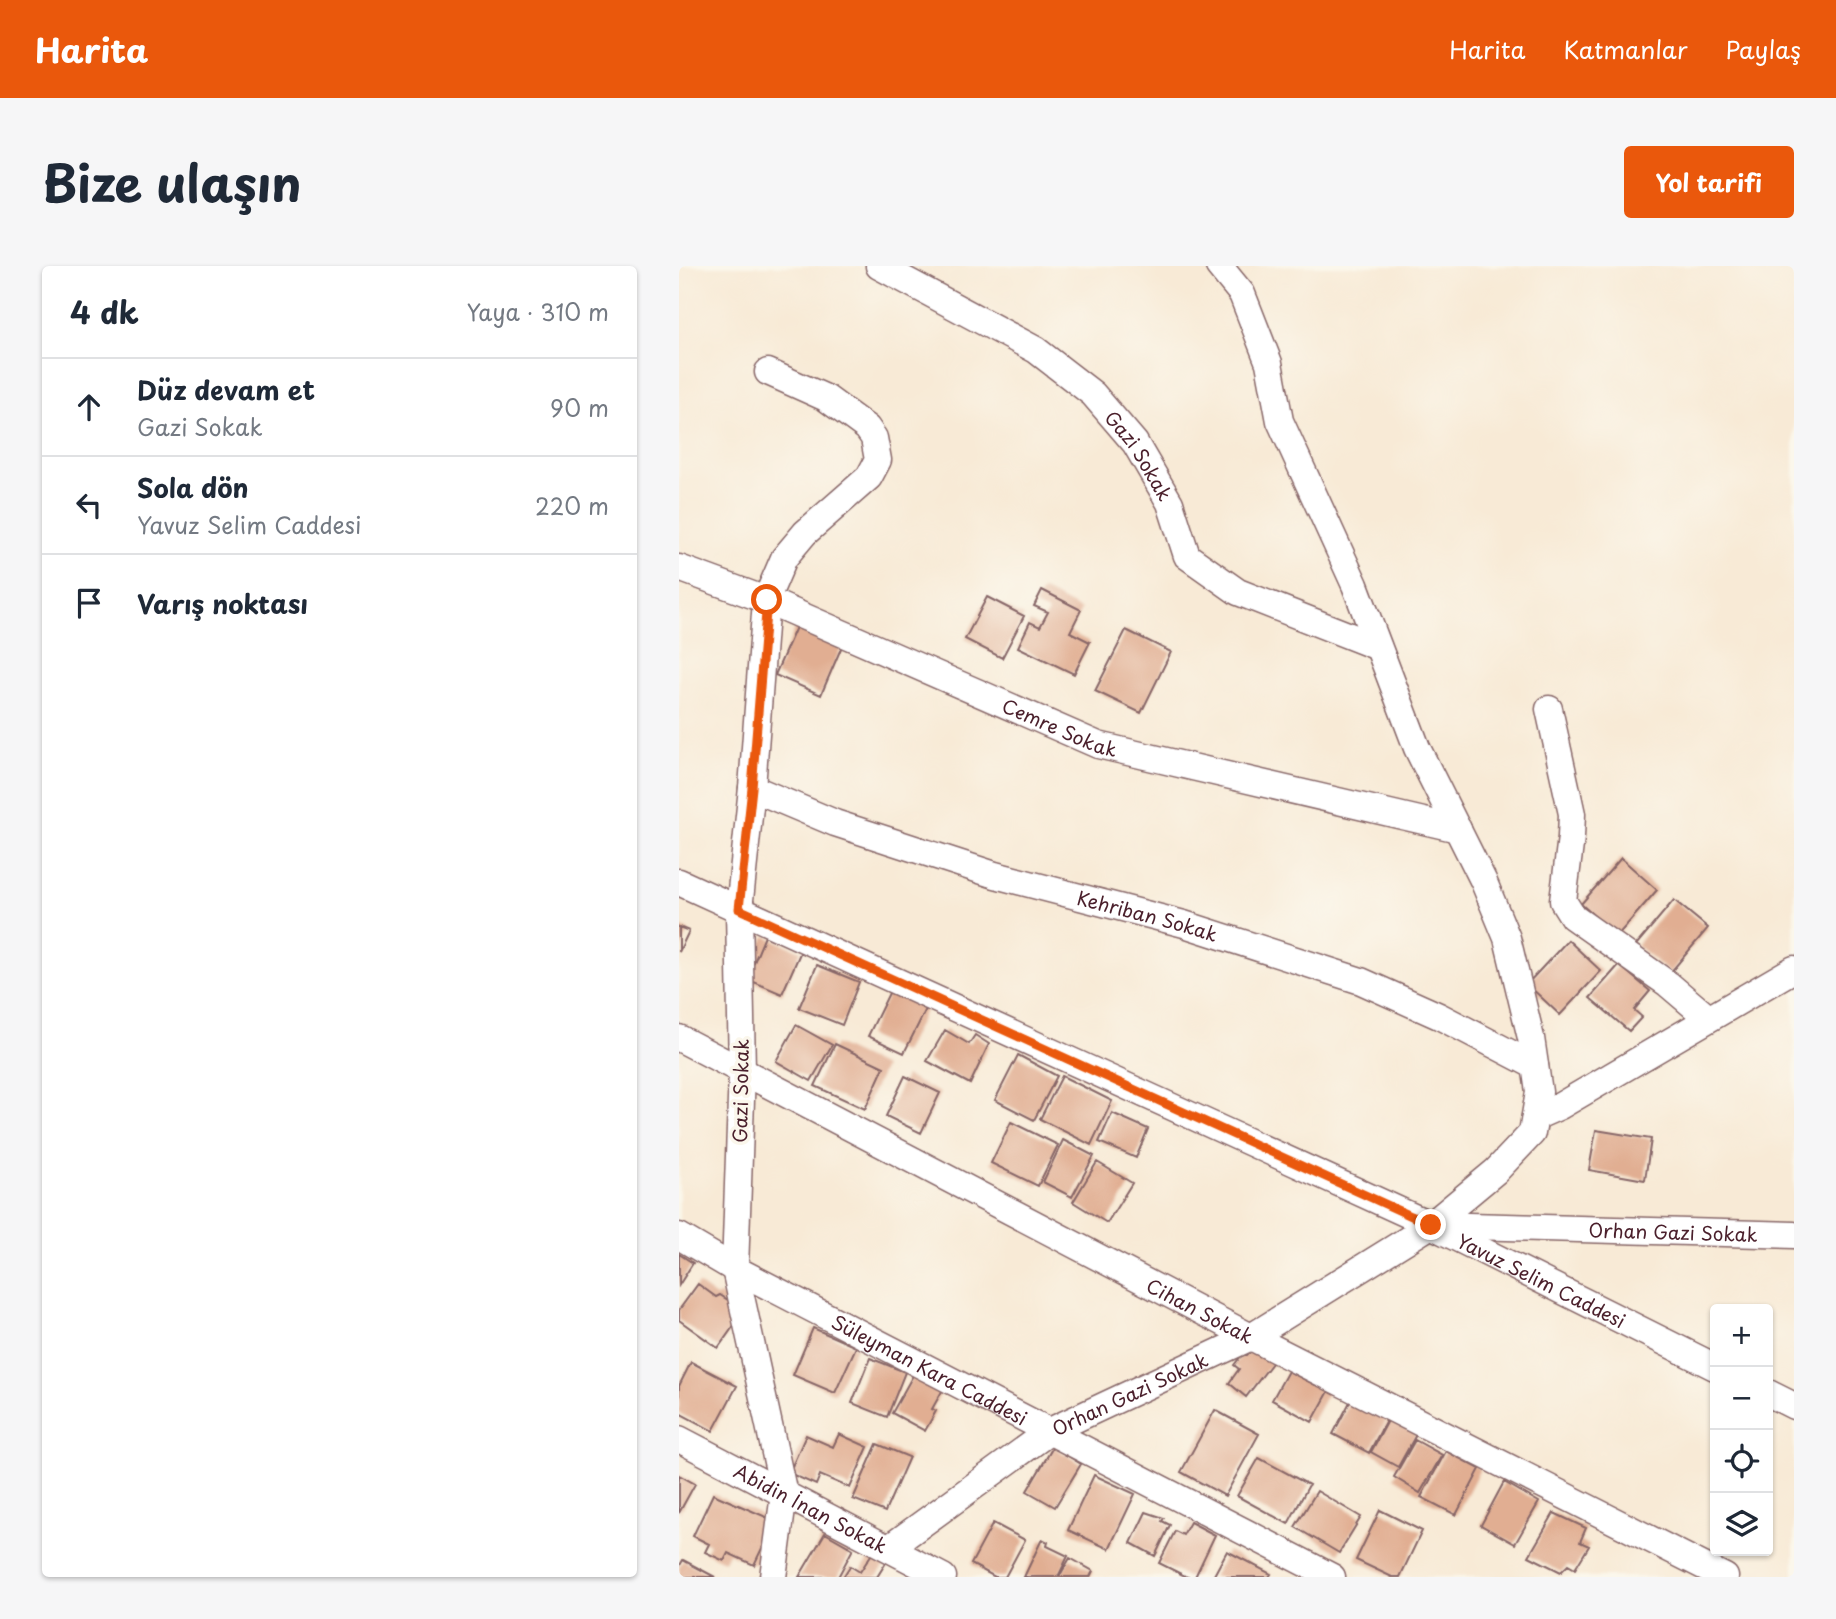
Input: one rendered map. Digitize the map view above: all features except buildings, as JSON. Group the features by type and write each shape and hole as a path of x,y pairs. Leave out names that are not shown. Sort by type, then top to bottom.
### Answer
{"street":[{"name":"Gazi Sokak","path":"879,266 1036,350 1093,394 1135,443 1170,503 1187,556 1238,592 1378,647"},
{"path":"1219,266 1242,293 1269,363 1280,421 1355,585 1417,748 1458,829 1507,938 1531,1038 1539,1091 1532,1133 1496,1171 1431,1225"},
{"name":"Gazi Sokak","path":"768,372 826,398 867,428 874,438 877,460 869,477 821,519 784,558 767,600 739,909 742,1071 735,1269 784,1494 773,1577"},
{"name":"Cemre Sokak","path":"679,568 767,600 1098,745 1458,829"},
{"path":"1549,709 1572,814 1563,901 1566,910 1668,984 1709,1018"},
{"name":"Kehriban Sokak","path":"752,788 835,823 981,871 1184,925 1361,981 1439,1016 1535,1066"},
{"name":"Yavuz Selim Caddesi","path":"679,882 1431,1225 1710,1364"},
{"path":"1535,1116 1560,1106 1794,969"},
{"name":"Cihan Sokak","path":"679,1038 1251,1337 1725,1577"},
{"name":"Orhan Gazi Sokak","path":"888,1548 1050,1432 1251,1337 1431,1225 1794,1235"},
{"name":"Süleyman Kara Caddesi","path":"679,1236 735,1269 1332,1577"},
{"path":"1773,1396 1794,1406"},
{"name":"Abidin İnan Sokak","path":"679,1439 943,1577"}],"route":[{"path":"767,600 739,909 1431,1225"}]}
